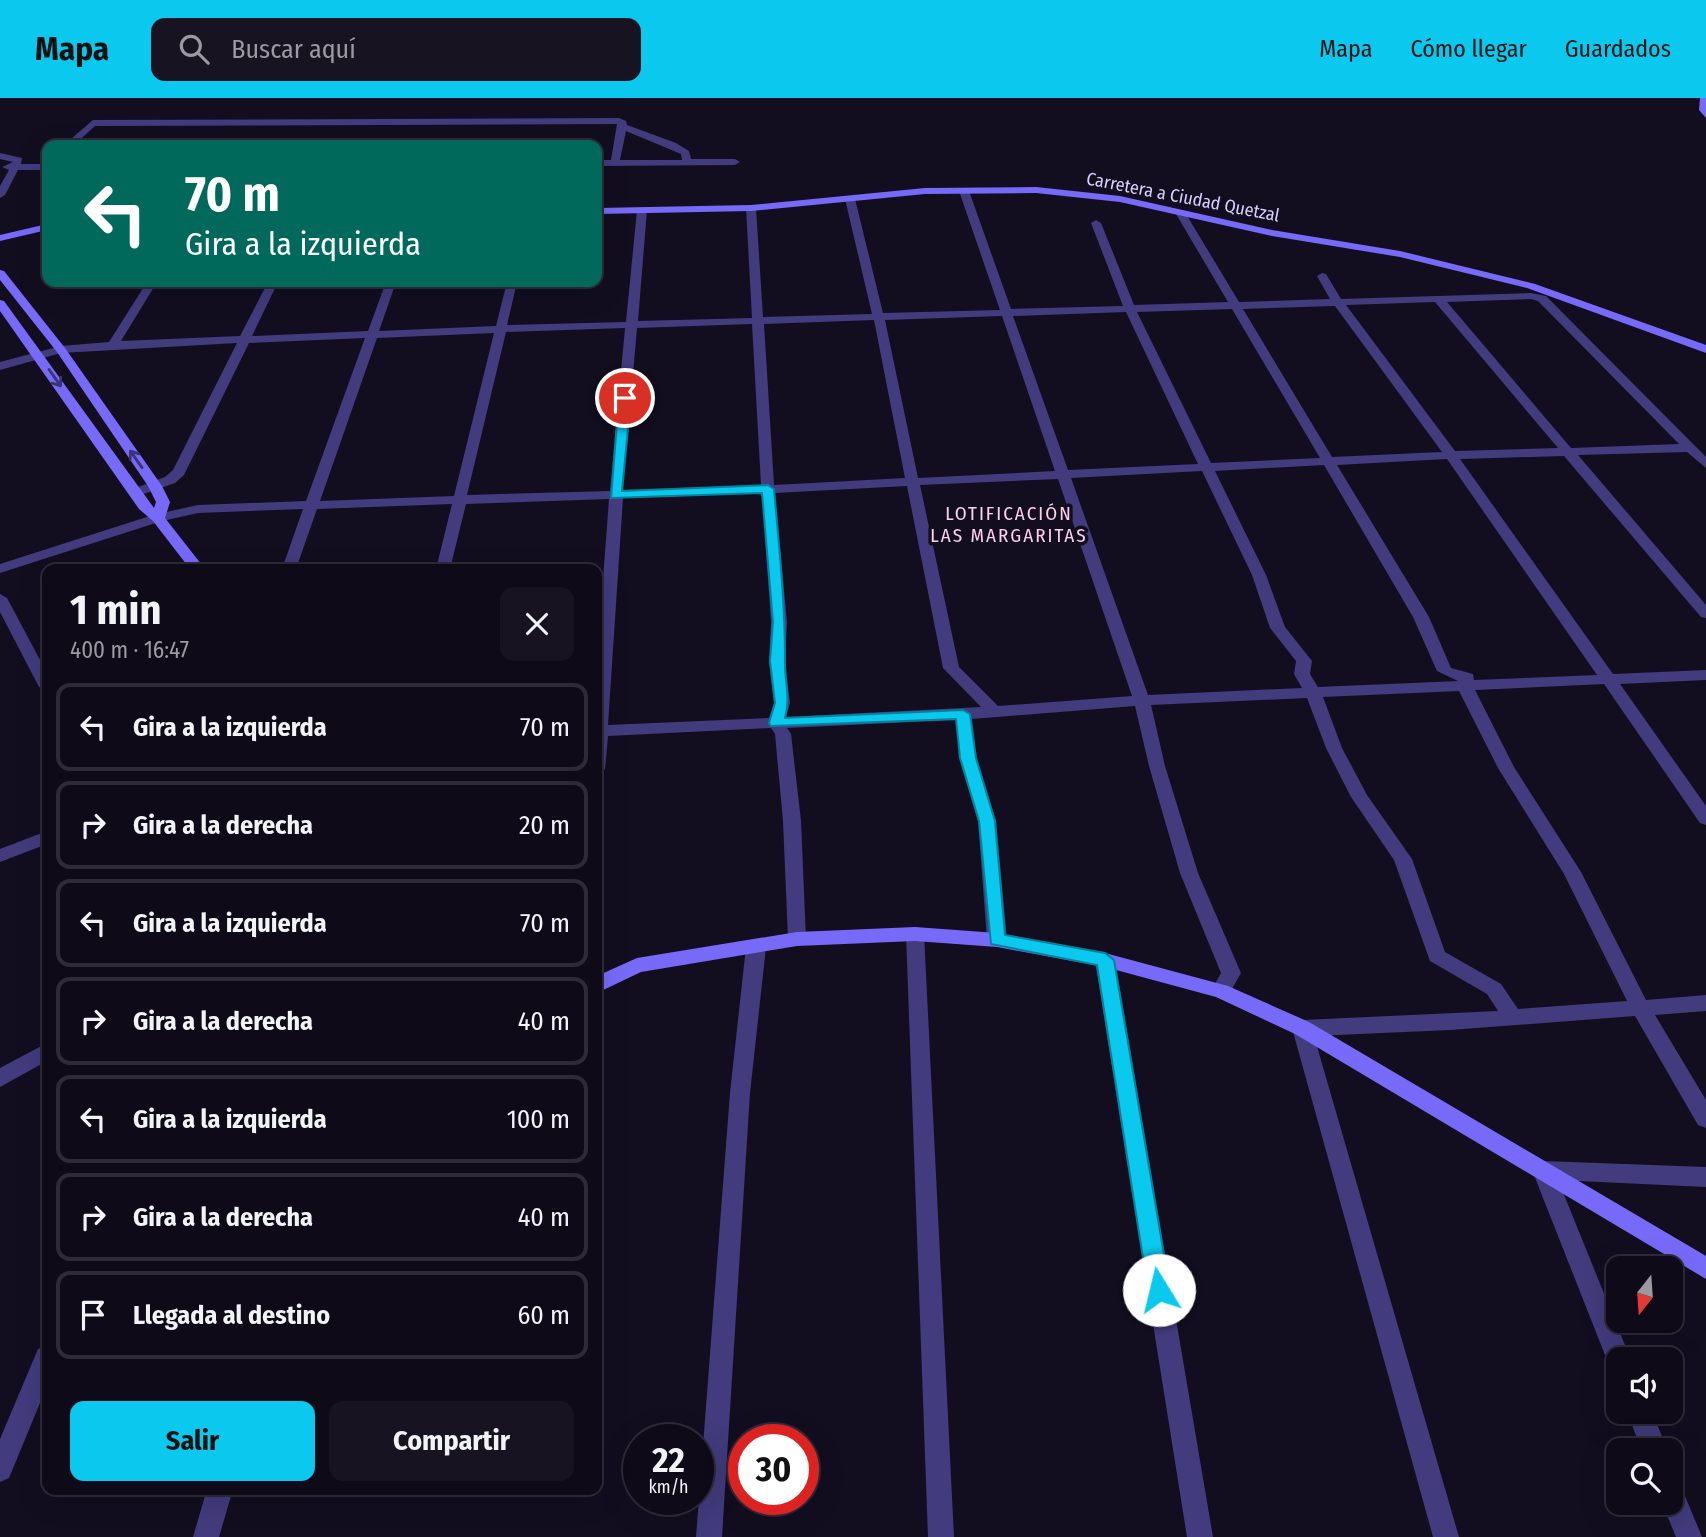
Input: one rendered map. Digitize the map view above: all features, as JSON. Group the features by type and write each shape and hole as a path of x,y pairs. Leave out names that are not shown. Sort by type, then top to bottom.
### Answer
{"street":[{"path":"1703,98 1706,115"},
{"path":"74,140 93,123 620,121 622,126 615,163"},
{"path":"622,126 673,145 686,153 687,163"},
{"path":"0,156 19,160 0,195"},
{"path":"602,163 735,162"},
{"path":"0,165 42,167"},
{"name":"Carretera a Ciudad Quetzal","path":"602,211 751,208 964,191 1036,190 1120,199 1181,214 1400,254 1531,286 1706,349"},
{"path":"964,191 1142,700 1157,766 1189,873 1231,973 1221,990"},
{"path":"850,198 879,319 951,668 995,712"},
{"path":"751,208 779,622 777,661 782,703 776,723 783,734 792,821 797,939"},
{"path":"602,688 615,495 642,211"},
{"path":"1181,214 1420,617 1446,671 1467,677 1465,686 1506,768 1572,872 1639,1006 1706,1119"},
{"path":"1096,223 1131,311 1259,575 1278,628 1304,661 1302,674 1313,692 1334,748 1360,797 1404,859 1437,956 1494,989 1512,1016"},
{"path":"0,238 42,228"},
{"path":"0,273 61,349 155,486 163,502 158,518"},
{"path":"1322,276 1339,304 1451,455 1706,819"},
{"path":"113,345 149,287"},
{"path":"135,493 170,481 179,472 271,287"},
{"path":"291,564 389,287"},
{"path":"444,564 511,287"},
{"path":"18,295 0,301 135,493 194,564"},
{"path":"0,366 61,349 113,345 370,336 501,328 879,319 1531,296 1542,298 1706,464"},
{"path":"1439,300 1706,614"},
{"path":"93,432 113,426"},
{"path":"0,569 158,518 198,509 768,489 1451,455 1690,448"},
{"path":"0,598 42,678"},
{"path":"602,732 963,714 1142,700 1607,677 1706,675"},
{"path":"963,714 968,758 987,821 997,940"},
{"path":"0,856 42,839"},
{"path":"915,934 942,1537"},
{"path":"602,982 637,965 797,939 915,934 997,940 1105,960 1221,990 1302,1028 1706,1268"},
{"path":"709,1537 740,1093 756,947"},
{"path":"1105,960 1200,1537"},
{"path":"1302,1028 1706,1003"},
{"path":"1302,1028 1446,1537"},
{"path":"0,1078 42,1054"},
{"path":"1543,1170 1706,1177"},
{"path":"1543,1170 1614,1347"},
{"path":"0,1469 42,1369"},
{"path":"206,1537 218,1495"},
{"path":"1680,1515 1689,1537"}],"district":[{"name":"LOTIFICACIÓN LAS MARGARITAS","path":"1009,524"}],"route":[{"path":"625,398 615,495 768,489 779,622 777,661 782,703 776,723 963,714 968,758 987,821 997,940 1105,960 1159,1290"}]}
